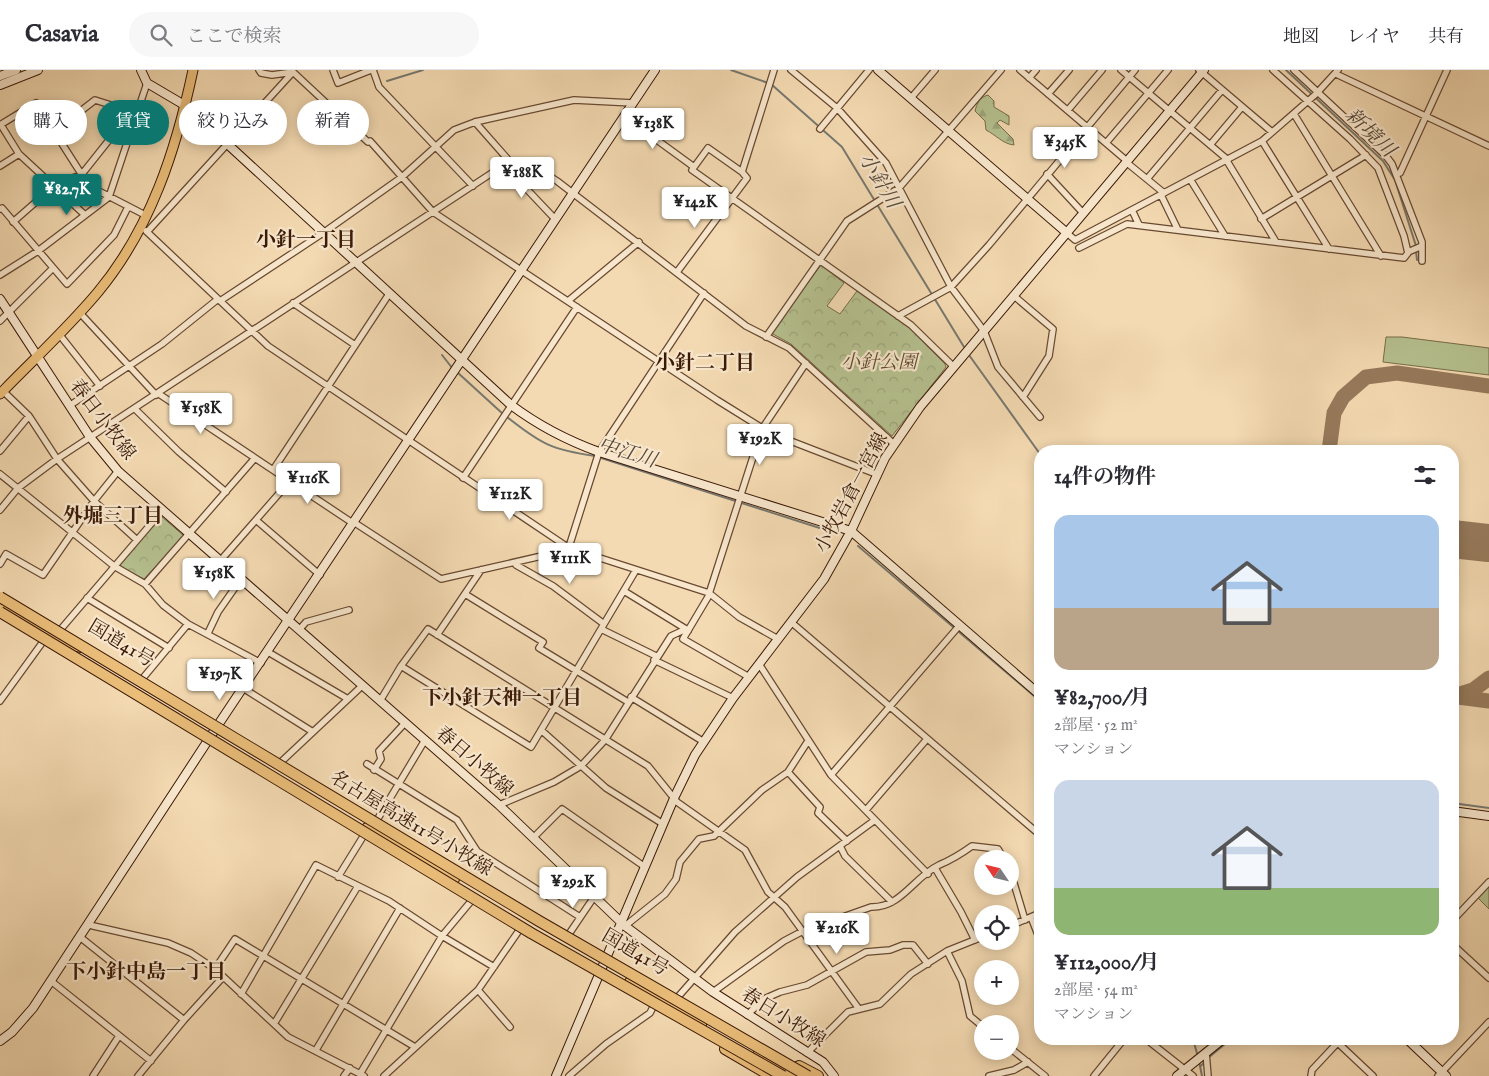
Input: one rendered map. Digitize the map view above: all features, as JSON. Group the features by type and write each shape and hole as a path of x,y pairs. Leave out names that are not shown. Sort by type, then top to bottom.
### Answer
{"highway":[{"name":"国道41号","path":"0,592 218,725 677,998 818,1076"},
{"name":"名古屋高速11号小牧線","path":"0,597 539,921 808,1076"},
{"path":"0,603 70,645 83,647"},
{"name":"名古屋高速11号小牧線","path":"0,612 531,933 783,1076"},
{"name":"国道41号","path":"0,617 598,976 771,1076"},
{"path":"260,774 266,774 283,784 291,785 794,1076"}],"main road":[{"path":"187,100 193,70"},
{"path":"2,392 80,312 116,268 144,229 147,216 166,174 179,130"}],"street":[{"path":"0,76 16,70"},
{"path":"0,84 38,70"},
{"path":"141,70 147,83 179,102"},
{"path":"259,70 262,73 272,75 293,72"},
{"path":"333,70 338,83 372,70 379,87 473,186"},
{"path":"0,1041 25,1019 51,981 208,743 242,688 320,575 655,70"},
{"path":"742,172 774,70"},
{"path":"791,70 837,108 886,163 951,287 984,331 998,366 1024,395 1040,417"},
{"path":"820,129 869,70"},
{"path":"878,70 1028,197 1075,240 1262,141 1313,97 1337,72 1489,146"},
{"path":"911,98 935,70"},
{"path":"766,337 847,221 899,188 1001,70"},
{"path":"1020,70 1148,179 1163,194 1178,230"},
{"path":"1029,78 1036,70"},
{"path":"1048,94 1069,70"},
{"path":"1068,110 1102,70"},
{"path":"1121,70 1227,160 1276,242"},
{"path":"898,316 951,287 989,246 1135,70"},
{"path":"1106,143 1168,70"},
{"path":"1273,70 1313,97 1386,156 1396,174 1422,246 1422,261"},
{"path":"1294,70 1313,97 1378,168 1404,236 1408,252"},
{"path":"1396,174 1400,173 1448,70"},
{"path":"1201,71 1272,132"},
{"name":"小牧岩倉一宮線","path":"556,1076 598,976 623,925 675,796 704,742 733,698 824,579 851,531 876,474 894,444 920,408 1170,111 1201,71"},
{"path":"267,100 293,72"},
{"path":"293,72 368,142 370,141 433,212 762,429 876,474"},
{"path":"141,100 147,83"},
{"path":"1148,179 1222,90"},
{"path":"69,406 162,344 219,300 323,233 402,177 438,147 454,130 475,122 574,100 633,103"},
{"path":"1210,145 1242,107"},
{"path":"1294,114 1381,256"},
{"path":"15,116 0,125 19,154 85,215"},
{"path":"624,116 694,167"},
{"path":"475,122 512,164"},
{"path":"1262,141 1329,249"},
{"path":"64,145 90,186 147,216"},
{"path":"13,222 53,187 82,174 105,145"},
{"path":"0,274 38,251 109,197 126,145"},
{"path":"778,639 739,617 709,593 568,548 268,346 144,229 226,145 462,360 510,407 550,432 598,452 739,498 851,531 957,629 1034,690"},
{"path":"677,272 731,198 747,178 742,172 708,148 692,170 731,198 819,261 911,325 954,367"},
{"path":"0,166 19,154"},
{"path":"1262,219 1366,155"},
{"path":"0,510 18,488 57,459 504,165 512,164 546,174 638,242 746,326 789,348 894,444"},
{"path":"504,165 556,219"},
{"path":"1047,174 1084,213"},
{"path":"1190,179 1225,236"},
{"path":"0,209 2,208 67,284 114,235 128,206"},
{"path":"1132,210 1139,225"},
{"path":"1079,248 1126,224 1404,258 1408,252 1422,246"},
{"path":"568,301 638,242"},
{"path":"0,321 53,268"},
{"path":"80,312 158,394 441,580 568,550 598,452 704,293"},
{"path":"273,470 390,294"},
{"path":"1014,296 1053,329 1049,356 1024,395"},
{"name":"春日小牧線","path":"0,300 90,437 118,471 499,805 623,925 713,992 823,1062 834,1076"},
{"path":"293,304 356,345"},
{"path":"463,478 577,307"},
{"path":"59,334 100,386"},
{"path":"749,677 683,639 709,593 762,429 806,363"},
{"path":"2,392 29,416 57,459 94,501 137,540"},
{"path":"135,409 179,452 226,492"},
{"path":"0,451 29,416"},
{"path":"145,584 255,458"},
{"path":"0,564 6,554 43,575 94,501 118,471"},
{"path":"0,474 114,566 145,584 163,605 188,624 261,663"},
{"path":"220,561 290,480"},
{"path":"61,629 162,511"},
{"path":"256,520 320,575"},
{"path":"516,562 516,565 553,586 602,626 655,658 733,698"},
{"path":"438,635 481,570"},
{"path":"401,666 531,747 636,570"},
{"path":"208,634 218,612 241,579"},
{"path":"624,592 687,630"},
{"path":"465,594 543,642 540,648 704,742"},
{"path":"87,598 169,648"},
{"path":"299,630 306,622 349,610"},
{"path":"791,622 1034,830"},
{"path":"143,678 188,624"},
{"path":"380,701 401,666 428,629 648,766 675,796 677,802 745,850 768,892 775,897 803,931 859,1009"},
{"path":"831,775 957,629"},
{"path":"499,805 554,782 581,766 605,740 655,658 671,636 687,630"},
{"path":"0,701 42,643"},
{"path":"268,652 348,699"},
{"path":"759,664 831,775 928,874"},
{"path":"281,762 363,685"},
{"path":"242,688 313,732"},
{"path":"374,770 381,760 379,751 405,723"},
{"path":"541,730 606,788 663,824"},
{"path":"866,810 927,739"},
{"path":"377,820 425,740"},
{"path":"623,925 643,914 665,894 676,878 680,862 699,839 714,836 762,790 788,772 808,741"},
{"path":"367,764 457,820 477,851 580,917"},
{"path":"788,772 820,807 818,813 847,840"},
{"path":"532,838 562,809 645,867"},
{"path":"1459,812 1489,816"},
{"path":"677,998 695,979 722,944 797,877 875,820"},
{"path":"338,877 364,835"},
{"path":"840,846 845,856 892,902"},
{"path":"713,992 784,941 803,931 871,907 882,907 892,902 935,868 948,863 972,846 999,850"},
{"path":"241,994 316,865 400,908 494,967"},
{"path":"807,1053 848,1012 880,1004 911,974 947,951 974,940 962,912 935,868"},
{"path":"1459,914 1489,882"},
{"path":"274,1024 358,886"},
{"path":"1018,895 1025,920"},
{"path":"569,934 594,897"},
{"path":"88,925 168,943 191,953 214,969 288,1037 362,1075 386,1030 442,936 472,900"},
{"path":"316,1050 342,1003 400,908"},
{"path":"1019,922 1034,916"},
{"path":"1031,917 1034,925"},
{"path":"384,1076 478,990 520,929"},
{"path":"80,937 184,1020"},
{"path":"214,969 235,940 415,1047"},
{"path":"747,1015 764,999 780,992 808,985 866,952 890,950 903,945 914,945 928,964"},
{"path":"1459,950 1489,978"},
{"path":"947,951 962,981 970,1016 974,1019"},
{"path":"138,1076 184,1020 223,977"},
{"path":"51,981 151,1061"},
{"path":"478,990 510,1027"},
{"path":"569,1076 606,1044 650,1012 653,1007"},
{"path":"1413,1045 1442,1075 1489,1022"},
{"path":"96,1075 119,1036"},
{"path":"1094,1076 1119,1045"},
{"path":"1154,1045 1193,1076"},
{"path":"1177,1076 1215,1045"},
{"path":"1311,1076 1312,1070 1335,1045"},
{"path":"1343,1045 1373,1076"},
{"path":"1205,1053 1208,1076"},
{"path":"1019,1055 1045,1076"},
{"path":"989,1076 1014,1070 1028,1062"},
{"path":"344,1076 350,1068"}],"green space":[{"path":"988,95 994,101 994,107 1009,116 1009,125 1000,120 997,123 1013,139 1014,145 1003,141 986,130 985,121 975,111 979,101"},
{"name":"小針公園","path":"821,265 844,283 827,306 840,314 857,291 908,327 945,364 946,367 892,436 791,344 773,334 772,330"},
{"path":"1386,337 1402,337 1489,348 1489,375 1383,362"},
{"path":"161,516 184,536 144,579 120,567 120,564"},
{"path":"1489,886 1489,909 1478,898"}],"waterway":[{"name":"小針川","path":"387,81 423,70"},
{"name":"小針川","path":"731,70 771,84 842,147 964,347"},
{"name":"新境川","path":"1286,70 1383,161 1395,180 1416,246"},
{"name":"新境川","path":"1416,251 1417,260"},
{"name":"中江川","path":"442,355 453,369"},
{"name":"小針川","path":"969,355 1034,446"},
{"name":"中江川","path":"457,372 503,414"},
{"name":"中江川","path":"507,417 538,440 557,448 595,456 832,532"},
{"name":"中江川","path":"858,546 1034,696"},
{"path":"1459,804 1489,808"},
{"name":"中江川","path":"1195,1045 1198,1057"},
{"path":"1208,1058 1224,1045"},
{"name":"中江川","path":"1199,1061 1202,1076"},
{"name":"中江川","path":"1201,1066 1205,1061"}],"taxiway":[{"path":"1330,445 1334,413 1343,397 1366,377 1397,373 1489,386"},
{"path":"1459,694 1473,690 1489,678"},
{"path":"1459,697 1489,701"}],"runway":[{"path":"1459,540 1489,543"}],"district":[{"name":"小針一丁目","path":"306,240"},
{"name":"小針二丁目","path":"705,363"},
{"name":"外堀三丁目","path":"113,516"},
{"name":"下小針天神一丁目","path":"502,698"},
{"name":"下小針中島一丁目","path":"146,972"}]}
